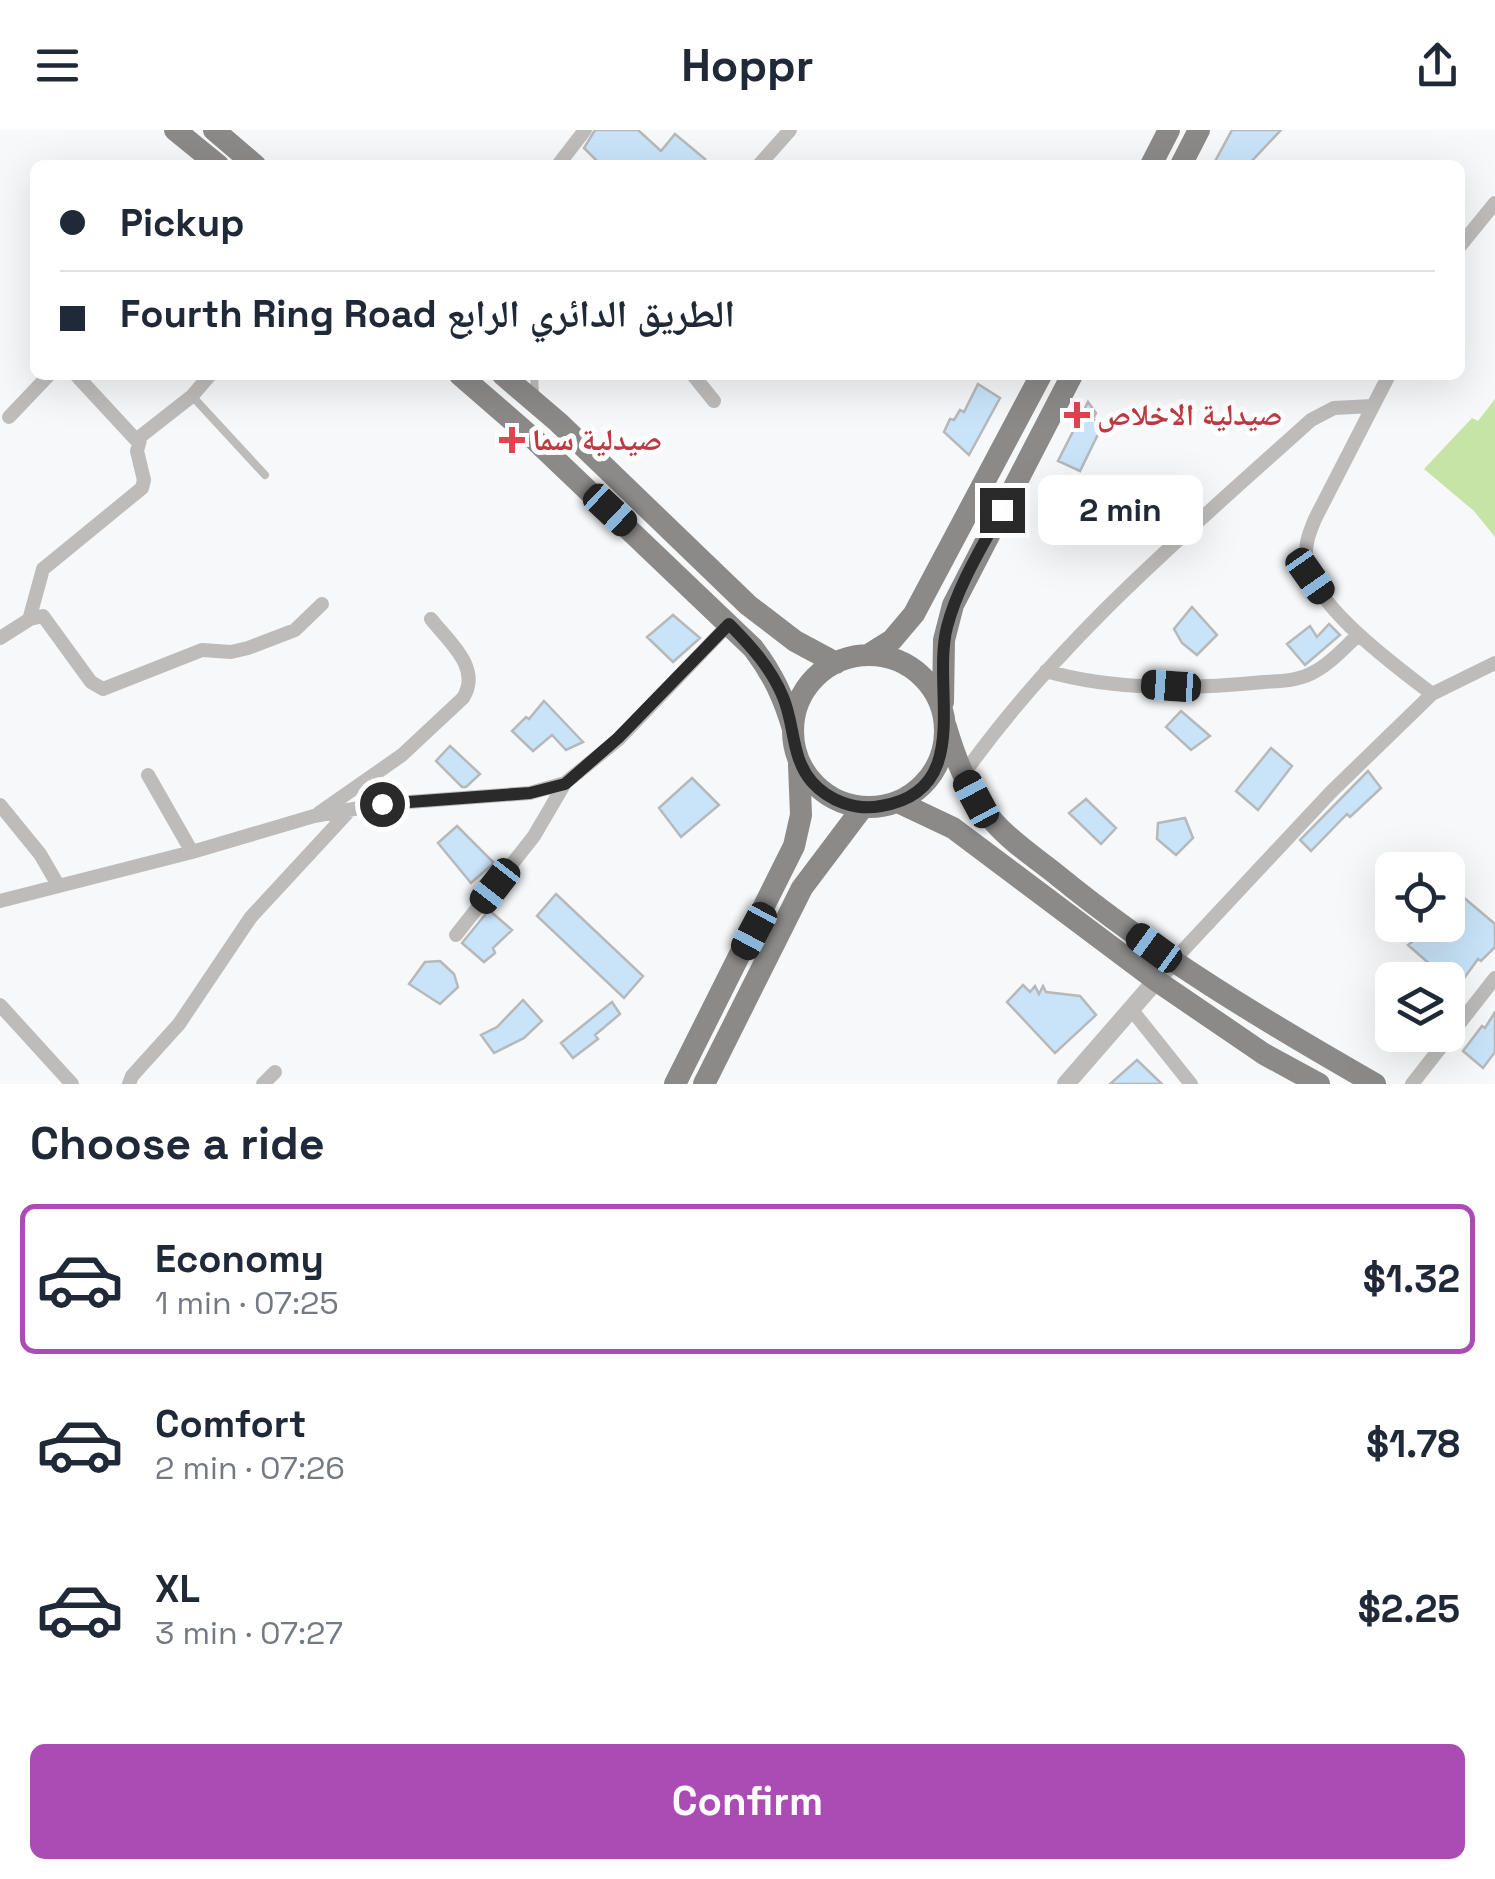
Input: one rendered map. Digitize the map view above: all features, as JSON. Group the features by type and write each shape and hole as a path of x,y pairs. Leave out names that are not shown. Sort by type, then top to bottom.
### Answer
{"main road":[{"path":"175,130 212,160"},
{"path":"214,130 250,160"},
{"path":"1154,160 1169,130"},
{"path":"1184,160 1199,130"},
{"path":"466,380 536,441 729,624 772,674 793,729 799,761 801,815 794,846 675,1084"},
{"path":"509,380 759,615 795,641 836,663"},
{"path":"868,655 892,640 914,614 1037,380"},
{"path":"799,761 825,793 864,808 898,802 919,790 934,772 944,750 944,640 953,606 1069,380"},
{"path":"793,729 801,697 822,671 836,663 868,655 885,656 916,670 937,695 963,775 995,824 1097,908 1173,962 1375,1084"},
{"path":"898,802 953,828 1157,981 1264,1054 1318,1084"},
{"path":"704,1084 802,888 864,808"}],"street":[{"path":"562,160 585,130"},
{"path":"763,160 790,130"},
{"path":"1465,240 1495,203"},
{"path":"9,417 44,380"},
{"path":"81,380 138,442"},
{"path":"29,620 43,570 142,488 144,480 137,451 141,436 192,396 206,380"},
{"path":"696,380 714,401"},
{"path":"1386,380 1315,518 1306,558 1310,576 1358,635 1432,694"},
{"path":"963,775 999,724 1046,671 1186,533 1311,420 1334,408 1372,406"},
{"path":"0,638 39,615 47,618 91,682 103,688 202,650 231,652 295,630 322,604"},
{"path":"314,816 402,755 470,687 467,665 431,618"},
{"path":"456,936 534,836 565,784 618,738 729,624"},
{"path":"1046,671 1087,680 1171,686 1286,680 1308,676 1358,635"},
{"path":"1066,1084 1331,792 1432,694 1495,663"},
{"path":"148,775 192,852"},
{"path":"0,900 192,852 314,816 382,804 530,793 565,784"},
{"path":"0,805 40,854 58,885"},
{"path":"129,1084 179,1024 250,917 350,810"},
{"path":"1412,1084 1495,978"},
{"path":"0,1005 72,1084"},
{"path":"1131,1010 1191,1084"},
{"path":"263,1084 275,1072"}],"lane":[{"path":"534,380 536,403"},
{"path":"192,396 266,475"}],"green space":[{"path":"1495,399 1495,537 1474,511 1424,469 1472,418 1478,421"}],"building":[{"path":"595,130 638,130 661,151 675,134 705,159 596,160 584,148"},
{"path":"1232,130 1281,130 1253,160 1216,160"},
{"path":"978,384 1000,398 969,455 944,432 950,419 954,420 960,410 964,412"},
{"path":"1088,402 1096,413 1093,419 1103,424 1080,471 1058,461"},
{"path":"1192,607 1217,635 1197,655 1182,643 1174,629"},
{"path":"673,615 700,638 673,662 647,637"},
{"path":"1329,624 1340,635 1305,665 1287,644 1310,626 1317,637"},
{"path":"544,701 583,742 566,750 552,735 533,751 512,731"},
{"path":"1181,711 1210,736 1191,750 1166,727"},
{"path":"450,746 480,774 466,787 436,761"},
{"path":"1271,748 1292,766 1258,810 1236,791"},
{"path":"1368,771 1381,788 1350,817 1347,814 1311,851 1300,840"},
{"path":"692,778 719,805 681,837 659,808"},
{"path":"1086,799 1116,828 1101,844 1069,813"},
{"path":"1185,818 1193,838 1176,855 1157,839 1158,823"},
{"path":"457,826 494,863 471,883 438,843"},
{"path":"556,894 643,976 624,998 537,916"},
{"path":"1465,899 1495,924 1495,947 1481,961 1478,959 1465,977 1465,962 1427,962 1408,945 1465,942"},
{"path":"489,910 512,930 484,962 462,943"},
{"path":"440,961 454,974 458,987 440,1004 409,984 425,962"},
{"path":"1023,985 1030,992 1035,986 1039,994 1043,986 1046,992 1080,996 1096,1015 1055,1053 1007,1002"},
{"path":"523,1000 542,1021 524,1038 494,1053 481,1035 497,1027"},
{"path":"612,1002 620,1014 595,1035 598,1039 573,1058 561,1043"},
{"path":"1495,1012 1495,1052 1483,1068 1464,1052 1482,1026 1485,1028"},
{"path":"1137,1060 1162,1084 1110,1084"}],"place":[{"name":"صيدلية الاخلاص","path":"1077,415"},
{"name":"صيدلية سما","path":"512,440"}],"route":[{"path":"382,804 530,793 565,784 618,738 729,624 772,674 784,699 799,761 814,784 850,805 875,808 898,802 919,790 934,772 944,750 944,640 953,606 1002,510"}]}
